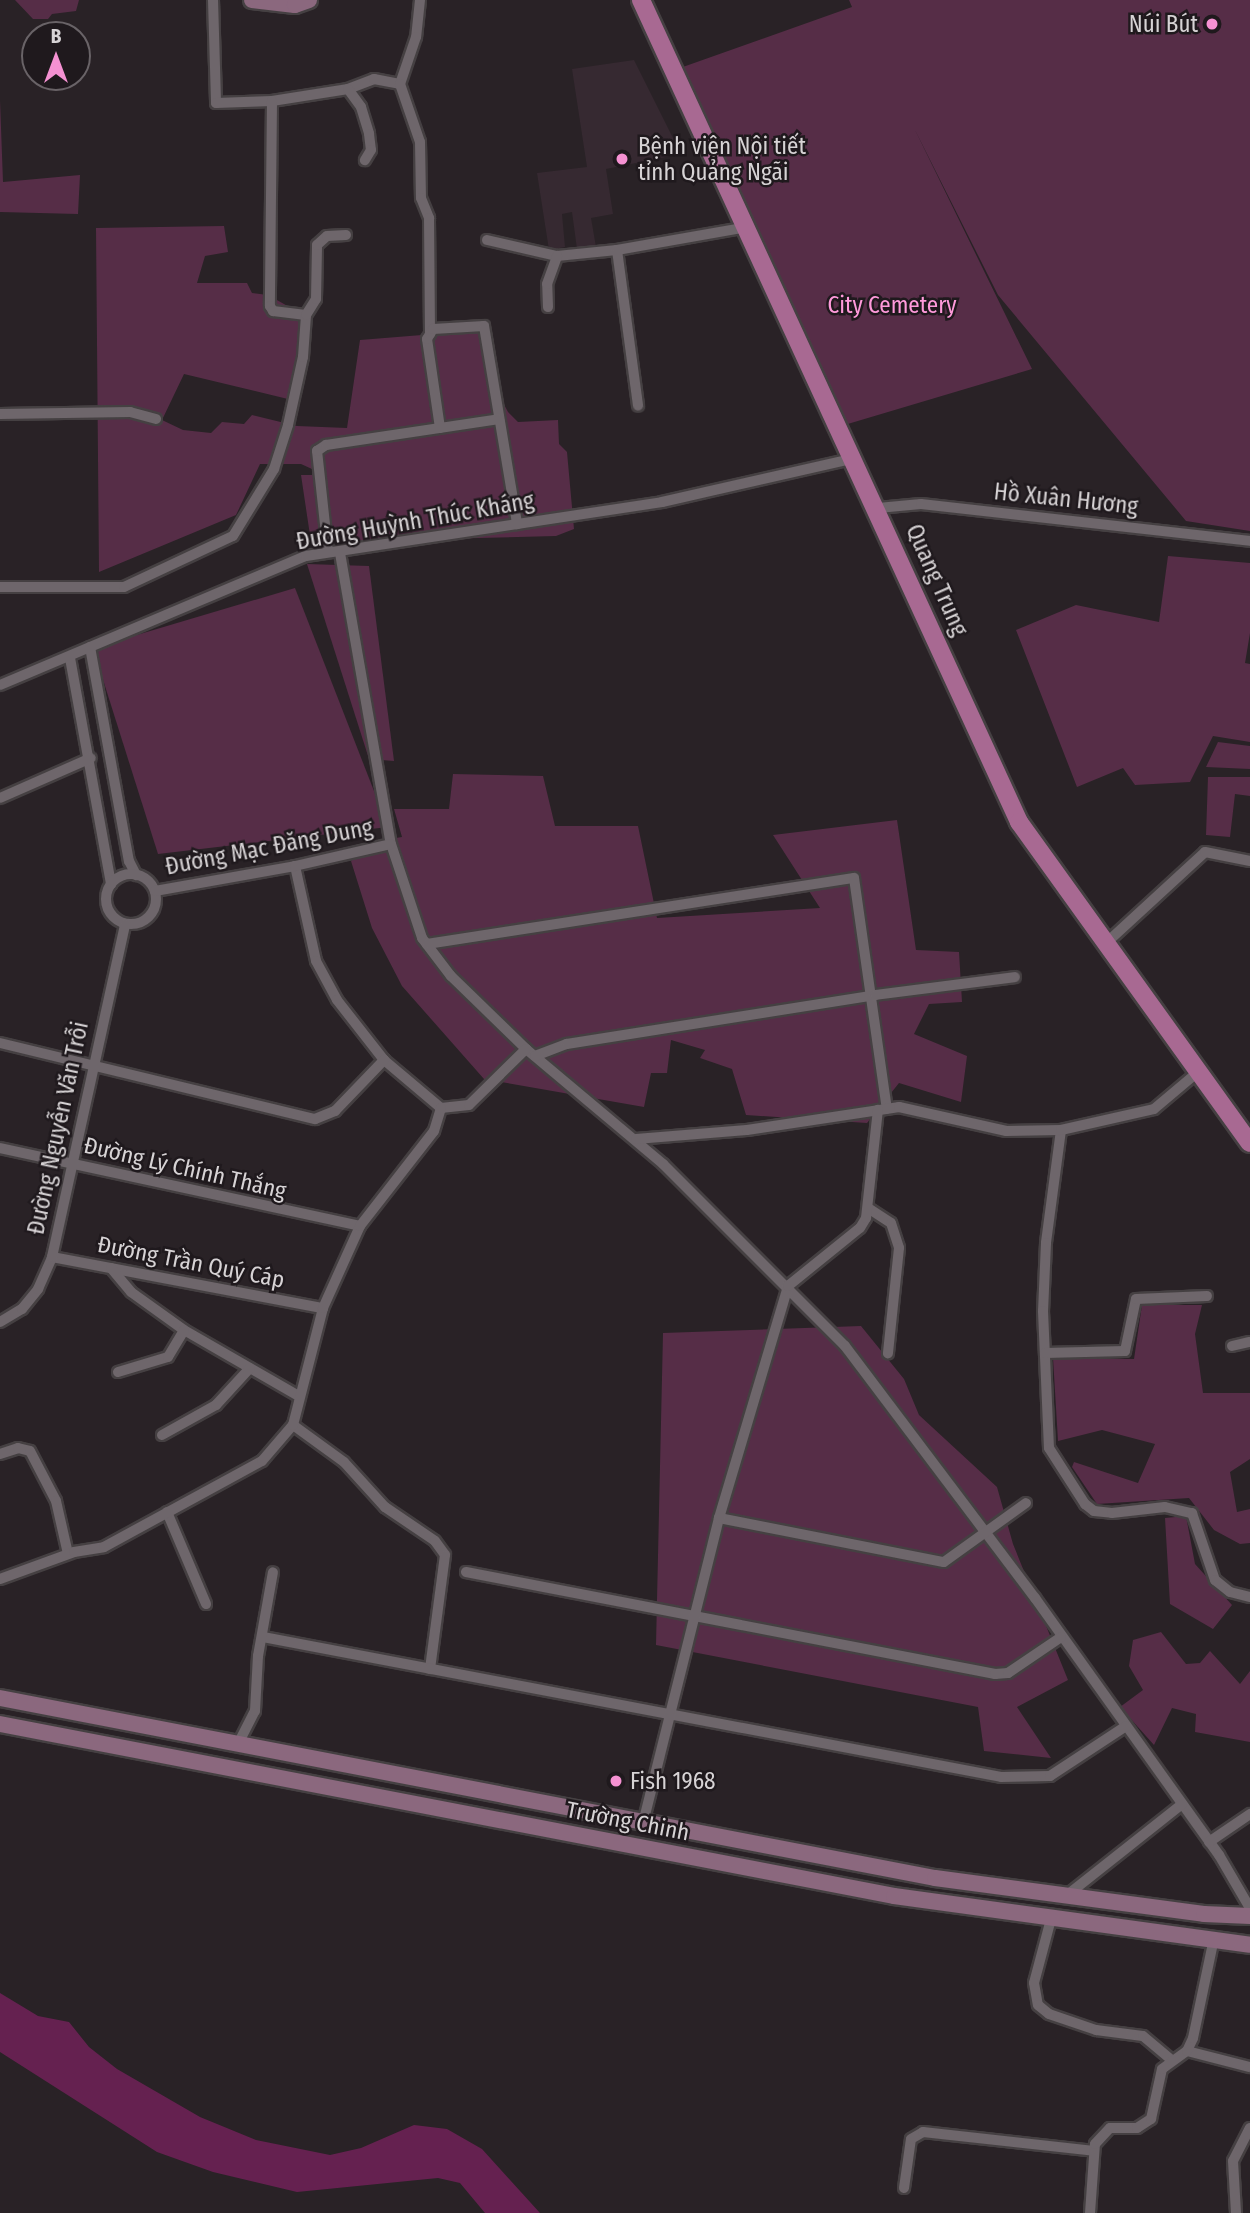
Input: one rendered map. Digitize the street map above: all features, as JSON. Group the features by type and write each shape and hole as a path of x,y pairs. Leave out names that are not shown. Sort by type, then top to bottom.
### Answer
{"main road":[{"name":"Quang Trung","path":"640,0 855,458 1019,822 1104,945 1250,1143"}],"street":[{"path":"213,0 216,103 272,101 348,89 382,78 400,85"},
{"path":"251,0 295,5 310,0"},
{"path":"420,0 416,37 400,85 420,142 421,198 429,218 430,334"},
{"path":"348,89 358,100 369,134 371,150 365,160"},
{"path":"272,101 270,306 273,311 306,315"},
{"path":"487,240 557,256 617,250 747,227"},
{"path":"0,587 124,587 233,537 274,469 295,400 306,315 316,299 319,240 346,236"},
{"path":"617,250 638,406"},
{"path":"548,307 547,284 557,256"},
{"path":"440,428 426,350 430,334 433,328 475,325 488,330 499,419 517,524"},
{"path":"0,414 130,412 156,419"},
{"path":"328,552 317,452 326,445 499,419"},
{"name":"Đường Huỳnh Thúc Kháng","path":"0,685 70,658 306,556 689,496 855,458"},
{"name":"Hồ Xuân Hương","path":"877,508 921,505 1250,541"},
{"path":"340,552 391,844 427,944 450,976 530,1053 636,1139 788,1286 845,1346 1126,1726 1209,1842 1250,1908"},
{"path":"70,658 91,758 111,884 105,905 109,914 125,925 146,920 153,912 155,891 136,875 129,860 90,648"},
{"path":"0,798 91,758"},
{"name":"Đường Mạc Đăng Dung","path":"155,891 295,866 391,844"},
{"path":"1104,945 1205,852 1250,861"},
{"path":"295,866 316,961 337,1000 384,1060 441,1108 469,1105 530,1053 567,1044 874,995 1016,977"},
{"path":"111,884 123,875 136,875"},
{"path":"427,944 847,876 859,884 874,995 883,1110 867,1208 860,1228 788,1286 692,1616 667,1713 639,1846"},
{"name":"Đường Nguyễn Văn Trỗi","path":"0,1322 30,1299 52,1257 92,1063 125,925"},
{"path":"0,1043 92,1063 315,1119 335,1111 384,1060"},
{"path":"636,1139 747,1130 899,1107 1016,1132 1061,1130 1154,1109 1198,1072"},
{"path":"0,1580 68,1554 104,1548 205,1489 247,1473 293,1425 297,1395 323,1308 360,1226 434,1131 441,1108"},
{"path":"1061,1130 1046,1242 1045,1353 1049,1448 1085,1504 1112,1513 1185,1508 1198,1523 1215,1580 1230,1592 1250,1597"},
{"name":"Đường Lý Chính Thắng","path":"0,1148 360,1226"},
{"path":"867,1208 891,1223 899,1248 888,1353"},
{"name":"Đường Trần Quý Cáp","path":"52,1257 323,1308"},
{"path":"111,1268 131,1292 184,1331 297,1395"},
{"path":"1045,1353 1125,1351 1136,1299 1207,1296"},
{"path":"118,1372 168,1357 184,1331"},
{"path":"1232,1346 1250,1342"},
{"path":"162,1435 216,1405 250,1368"},
{"path":"293,1425 344,1462 385,1507 435,1541 445,1555 430,1669"},
{"path":"2,1450 26,1447 30,1451 56,1501 68,1554"},
{"path":"719,1518 944,1562 1026,1503"},
{"path":"167,1512 206,1604"},
{"path":"242,1770 242,1745 255,1711 273,1572"},
{"path":"467,1572 995,1674 1008,1673 1061,1637"},
{"path":"263,1637 1024,1778 1059,1772 1126,1726"},
{"name":"Trường Chinh","path":"0,1698 643,1824 935,1878 1204,1914 1250,1916"},
{"name":"Trường Chinh","path":"0,1724 894,1896 1213,1943 1250,1945"},
{"path":"1066,1896 1182,1804"},
{"path":"1209,1842 1250,1814"},
{"path":"1051,1919 1034,1983 1038,2005 1049,2014 1096,2029 1143,2036 1170,2059"},
{"path":"1187,2051 1200,2014 1213,1943"},
{"path":"1090,2213 1094,2151 1101,2134 1110,2128 1137,2128 1151,2119 1162,2068 1170,2059 1187,2051 1250,2067"},
{"path":"1236,2213 1233,2161 1250,2128"},
{"path":"904,2188 911,2139 923,2132 1094,2151"}],"shaded area":[{"name":"Bệnh viện Nội tiết tỉnh Quảng Ngãi","path":"634,60 681,154 606,169 613,214 591,218 596,247 577,249 572,212 562,214 565,247 549,250 537,173 587,167 572,69"},
{"path":"0,1993 38,2016 69,2022 89,2047 117,2069 200,2117 256,2140 330,2155 361,2148 414,2125 447,2129 482,2149 540,2213 485,2213 460,2183 438,2178 297,2192 213,2172 157,2152 0,2052"}],"green space":[{"path":"15,0 79,0 76,11 52,14 48,19 33,19"},
{"name":"City Cemetery","path":"849,0 1250,0 1250,531 1186,521 998,295 915,130 1032,369 841,426 680,68 852,7"},
{"path":"0,100 3,182 80,175 78,214 0,212"},
{"path":"224,226 228,252 205,256 197,283 247,283 252,293 268,295 307,317 292,400 184,374 162,420 183,430 211,433 222,422 244,424 252,415 297,426 347,428 360,340 484,330 499,395 508,412 518,422 558,420 559,444 567,452 574,529 556,536 311,542 301,475 312,475 312,469 301,464 260,464 236,515 99,572 96,228"},
{"path":"1168,556 1250,563 1250,633 1245,663 1250,664 1250,742 1213,736 1190,782 1135,785 1123,768 1077,787 1016,630 1076,605 1159,622"},
{"path":"307,564 369,566 394,761 369,759"},
{"path":"295,588 388,827 158,854 93,648"},
{"path":"1218,742 1250,746 1250,769 1206,767"},
{"path":"453,774 543,776 555,826 638,826 657,918 820,908 773,835 897,820 916,950 959,952 962,1002 929,1004 914,1034 967,1056 961,1102 899,1083 867,1123 746,1115 732,1069 700,1058 705,1050 671,1040 667,1073 651,1073 644,1107 484,1079 402,986 372,928 351,861 370,842 402,837 394,809 449,809"},
{"path":"1208,777 1250,777 1250,796 1235,794 1230,837 1206,835"},
{"path":"1142,1305 1202,1305 1195,1334 1203,1393 1250,1393 1250,1459 1230,1472 1237,1512 1250,1509 1250,1543 1240,1544 1214,1530 1189,1498 1097,1504 1072,1467 1074,1462 1138,1483 1155,1444 1102,1430 1058,1441 1053,1358 1134,1359"},
{"path":"861,1326 904,1379 919,1415 997,1487 1013,1544 1068,1680 1017,1707 1051,1758 984,1751 978,1707 656,1645 663,1333"},
{"path":"1186,1516 1195,1564 1232,1605 1213,1629 1170,1604 1165,1518"},
{"path":"1161,1632 1186,1664 1200,1663 1210,1651 1240,1684 1250,1671 1250,1742 1195,1732 1196,1714 1172,1708 1154,1745 1120,1707 1143,1690 1129,1666 1133,1640"}],"place":[{"name":"Núi Bút","path":"1212,24"},
{"name":"Bệnh viện Nội tiết tỉnh Quảng Ngãi","path":"622,159"},
{"name":"Fish 1968","path":"616,1781"}]}
